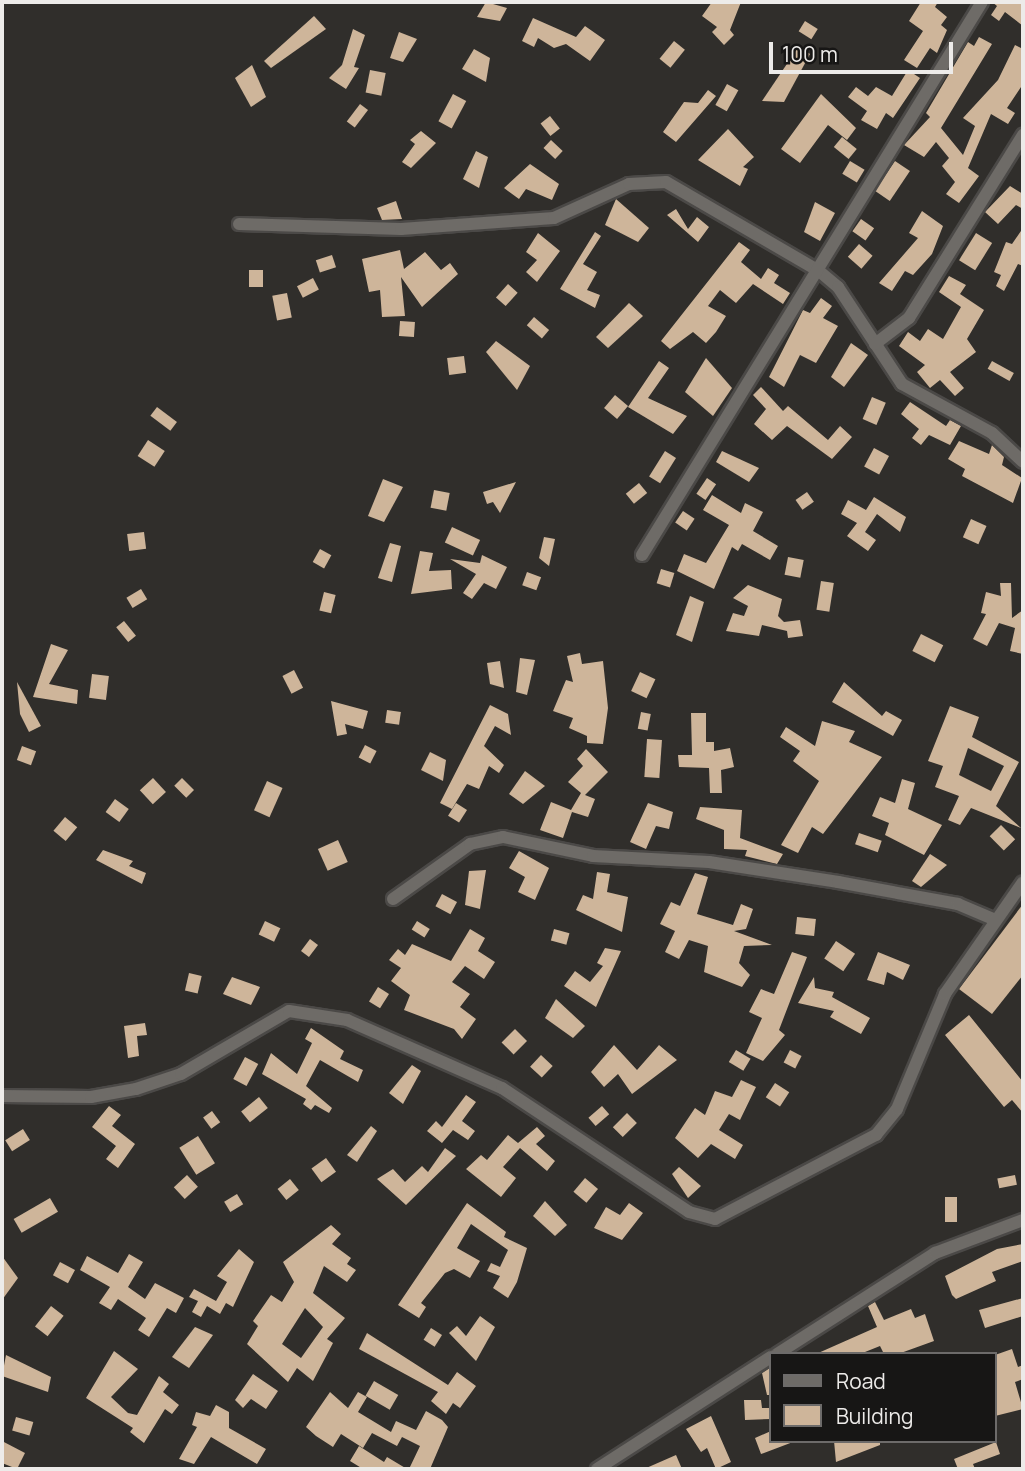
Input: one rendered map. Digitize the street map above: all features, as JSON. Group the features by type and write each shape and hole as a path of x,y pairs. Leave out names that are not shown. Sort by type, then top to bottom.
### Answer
{"street":[{"path":"642,555 982,2"},
{"path":"875,344 909,318 1023,135"},
{"path":"239,224 401,229 554,218 644,180 666,182 819,271 838,286 875,344 916,397 992,433 1023,462"},
{"path":"393,899 470,844 503,837 593,856 709,862 838,882 958,904 993,919"},
{"path":"2,1096 91,1097 136,1089 181,1074 289,1011 347,1020 502,1088 689,1212 715,1219 876,1135 897,1109 945,994 993,919 1023,882"},
{"path":"780,1352 935,1253 1023,1220"},
{"path":"597,1469 769,1358"}],"building":[{"path":"486,2 507,8 500,21 477,17"},
{"path":"712,2 741,2 730,30 734,35 724,45 712,32 717,27 702,16"},
{"path":"921,2 938,2 935,7 947,17 941,25 947,30 937,53 930,48 917,68 904,60 923,31 909,21"},
{"path":"992,2 1023,2 1023,26 1005,12 999,21 991,15 997,6"},
{"path":"314,16 326,29 271,68 264,61"},
{"path":"533,18 576,37 585,26 605,40 590,61 566,44 554,48 538,38 534,47 522,41"},
{"path":"805,21 818,29 811,39 799,31"},
{"path":"353,29 365,35 354,67 359,68 346,89 329,78 342,65"},
{"path":"399,32 417,39 403,62 390,58"},
{"path":"979,37 992,44 941,128 963,155 975,126 963,118 998,80 1015,45 1023,49 1023,84 1007,108 1015,113 1008,124 991,114 968,168 979,176 959,203 946,194 955,182 942,166 949,158 936,142 924,157 904,145 930,117 926,113 968,42 974,46"},
{"path":"674,41 685,50 670,68 660,59"},
{"path":"799,46 810,54 784,102 762,101"},
{"path":"474,49 490,58 486,82 462,69"},
{"path":"252,65 266,97 251,107 235,78"},
{"path":"370,70 386,73 381,96 366,93"},
{"path":"908,70 920,78 893,118 886,113 877,129 861,120 867,111 848,97 856,87 868,96 876,87 892,96"},
{"path":"727,84 738,90 727,111 715,105"},
{"path":"708,90 716,96 676,142 663,132 684,102 698,103"},
{"path":"453,94 466,101 452,128 438,121"},
{"path":"821,94 856,128 847,140 828,125 800,163 781,149"},
{"path":"360,104 368,110 355,128 347,122"},
{"path":"550,116 560,129 550,136 541,123"},
{"path":"728,129 754,157 743,167 748,169 740,186 698,160"},
{"path":"421,131 436,143 411,168 402,162 415,144 410,140"},
{"path":"842,137 857,149 849,159 834,147"},
{"path":"551,140 563,151 555,159 543,148"},
{"path":"476,151 488,157 479,188 463,179"},
{"path":"850,161 865,170 857,183 842,174"},
{"path":"895,161 910,171 890,201 875,191"},
{"path":"530,164 559,184 552,200 526,189 519,199 504,188"},
{"path":"1010,186 1023,194 1023,209 1016,205 998,224 985,212"},
{"path":"616,199 649,228 638,242 605,225"},
{"path":"396,201 402,219 382,220 377,208"},
{"path":"815,202 835,213 820,241 804,232"},
{"path":"676,209 688,229 697,217 709,227 698,242 667,215"},
{"path":"922,211 943,226 932,254 913,275 905,271 892,291 879,283 918,238 909,233"},
{"path":"861,219 874,228 866,240 852,231"},
{"path":"1023,228 1023,266 1018,264 1004,291 996,286 1001,275 994,272 1006,242 1012,244"},
{"path":"595,232 601,236 583,264 597,272 587,290 600,295 595,308 560,289"},
{"path":"538,233 560,251 537,282 526,272 537,260 526,252"},
{"path":"976,233 992,243 975,270 959,260"},
{"path":"739,242 750,250 741,262 761,279 768,268 779,275 774,283 790,293 783,304 753,284 736,303 720,290 708,306 726,316 716,332 706,343 693,332 670,349 661,341"},
{"path":"859,244 873,256 861,269 848,257"},
{"path":"400,250 404,269 425,252 441,270 450,263 458,274 422,307 401,277 405,316 382,317 380,290 369,292 362,259"},
{"path":"332,255 336,267 320,273 316,260"},
{"path":"249,270 263,270 263,287 249,287"},
{"path":"949,276 966,285 960,294 984,310 967,339 976,352 950,372 964,388 955,396 940,380 930,388 917,372 925,365 899,346 908,332 920,341 928,329 943,339 961,307 939,292"},
{"path":"313,278 319,290 303,298 297,286"},
{"path":"508,284 518,293 506,306 496,297"},
{"path":"287,293 292,318 277,320 272,296"},
{"path":"821,298 832,306 823,318 838,326 816,363 800,355 784,387 769,377 803,310 810,313"},
{"path":"629,303 643,316 608,348 596,337"},
{"path":"534,317 549,330 542,338 527,325"},
{"path":"400,321 415,322 414,337 399,336"},
{"path":"496,341 530,366 517,390 486,352"},
{"path":"851,343 868,355 844,387 831,377"},
{"path":"464,356 466,373 449,375 447,358"},
{"path":"706,358 732,388 713,416 685,392"},
{"path":"659,361 669,368 648,398 687,416 673,434 628,407"},
{"path":"992,361 1014,373 1010,381 988,369"},
{"path":"761,387 783,411 788,406 828,440 840,426 852,437 832,459 787,426 772,440 754,424 766,409 753,395"},
{"path":"615,395 628,406 617,419 604,408"},
{"path":"872,397 886,403 876,425 863,419"},
{"path":"910,402 946,426 950,420 961,426 950,445 929,435 921,445 912,438 919,429 901,414"},
{"path":"157,407 177,422 170,431 150,416"},
{"path":"148,440 165,451 154,467 138,456"},
{"path":"959,441 989,454 992,445 1004,457 1002,465 1022,478 1013,503 962,476 965,469 948,459"},
{"path":"874,448 889,456 879,475 864,467"},
{"path":"665,451 676,458 660,483 649,476"},
{"path":"722,451 759,468 749,482 716,462"},
{"path":"707,478 716,484 705,500 696,494"},
{"path":"383,479 403,487 384,522 368,516"},
{"path":"516,482 500,513 493,502 487,504 483,492"},
{"path":"639,483 647,493 634,504 626,494"},
{"path":"434,490 450,493 446,511 431,508"},
{"path":"807,492 814,502 802,510 796,500"},
{"path":"712,495 741,513 745,503 763,512 753,531 778,546 770,560 742,544 738,551 732,547 714,589 677,571 684,554 706,563 729,525 703,510"},
{"path":"874,497 906,517 900,532 877,514 865,532 876,540 868,551 847,536 857,523 841,514 848,500 866,510"},
{"path":"683,511 695,519 687,530 675,523"},
{"path":"971,519 987,526 978,544 963,537"},
{"path":"452,527 480,540 473,556 445,542"},
{"path":"144,532 146,549 129,551 127,534"},
{"path":"544,537 555,539 549,566 539,558"},
{"path":"390,543 401,546 392,582 378,578"},
{"path":"320,549 331,555 324,568 313,562"},
{"path":"420,551 433,553 429,571 451,570 452,589 411,594"},
{"path":"482,555 507,567 496,589 484,583 472,599 463,593 476,574 450,559 480,563"},
{"path":"788,557 804,560 800,578 785,575"},
{"path":"661,569 674,573 670,587 657,583"},
{"path":"527,572 541,577 536,590 522,585"},
{"path":"821,581 834,583 829,612 816,610"},
{"path":"1000,583 1011,583 1012,618 1023,610 1023,654 1010,651 1015,628 999,623 987,646 973,639 986,614 981,613 986,592 1001,596"},
{"path":"748,585 782,599 778,616 784,622 800,620 803,636 788,638 787,631 762,625 759,636 726,631 733,613 744,616 748,606 733,598"},
{"path":"141,589 147,599 133,608 126,598"},
{"path":"324,592 336,595 331,613 319,610"},
{"path":"690,596 704,602 692,642 676,635"},
{"path":"124,621 136,636 128,642 116,627"},
{"path":"921,634 943,645 935,662 912,651"},
{"path":"51,644 68,650 49,684 78,690 77,704 33,697"},
{"path":"580,653 582,664 603,661 608,708 603,744 587,743 587,736 569,728 573,718 553,711 566,680 573,682 567,656"},
{"path":"520,658 535,660 527,695 516,692"},
{"path":"500,661 504,688 490,684 487,663"},
{"path":"294,670 303,688 291,694 282,676"},
{"path":"640,672 655,679 647,698 631,691"},
{"path":"92,674 109,676 106,700 89,698"},
{"path":"17,682 41,726 29,732 20,714"},
{"path":"844,682 882,716 886,711 902,720 893,736 832,702"},
{"path":"331,701 368,711 363,729 345,724 347,734 337,736"},
{"path":"490,705 508,714 511,735 495,726 484,746 504,765 499,773 489,766 479,789 467,784 452,809 440,803"},
{"path":"950,706 979,717 972,737 1019,762 996,806 1021,828 971,808 960,825 948,820 959,796 935,787 943,766 928,761","holes":["968,748 1004,766 991,791 959,775"]},
{"path":"387,710 401,712 399,725 385,723"},
{"path":"641,712 651,714 648,731 638,729"},
{"path":"691,713 706,713 706,742 714,742 714,751 730,748 734,767 721,770 722,793 710,793 709,768 679,767 678,755 692,755"},
{"path":"822,721 855,731 849,742 882,757 823,834 812,827 798,853 781,845 819,781 793,761 800,751 780,737 786,727 815,746"},
{"path":"647,739 662,740 659,778 644,777"},
{"path":"365,745 377,751 370,763 359,757"},
{"path":"22,746 36,751 31,765 17,760"},
{"path":"586,749 608,772 585,795 595,799 588,817 572,812 563,838 540,830 551,802 571,810 581,793 568,782 583,766 577,759"},
{"path":"430,752 446,760 443,781 421,770"},
{"path":"525,771 545,786 523,804 509,794"},
{"path":"153,778 166,792 153,804 140,790"},
{"path":"182,778 194,790 186,798 174,786"},
{"path":"902,779 915,783 908,809 942,825 924,855 885,835 889,823 872,816 880,797 895,803"},
{"path":"267,781 283,788 270,817 254,810"},
{"path":"115,799 129,809 119,822 106,812"},
{"path":"456,803 467,810 459,823 448,816"},
{"path":"648,803 673,812 669,829 656,826 646,849 630,842"},
{"path":"700,807 742,810 740,838 783,854 777,864 745,856 747,850 724,849 724,830 696,819"},
{"path":"65,817 77,827 66,841 53,831"},
{"path":"1001,825 1015,839 1004,850 990,836"},
{"path":"859,833 882,841 878,852 855,844"},
{"path":"338,840 348,862 328,871 318,849"},
{"path":"103,850 133,861 129,866 146,873 142,884 96,860"},
{"path":"519,851 549,868 535,900 518,892 525,877 509,868"},
{"path":"930,854 947,865 921,887 912,881"},
{"path":"486,870 480,909 465,905 469,871"},
{"path":"597,872 610,874 607,892 628,897 622,932 576,910 583,895 593,899"},
{"path":"695,873 708,877 697,914 733,925 741,904 753,909 746,929 734,931 772,945 744,946 739,963 750,975 742,987 704,972 708,946 689,940 679,959 665,952 675,931 660,924 671,902 680,906"},
{"path":"442,894 457,902 450,914 435,906"},
{"path":"1023,904 1023,975 992,1014 959,989"},
{"path":"797,917 816,919 814,936 795,934"},
{"path":"265,921 280,928 274,942 259,935"},
{"path":"417,921 430,929 424,937 412,929"},
{"path":"470,929 485,938 478,951 495,962 484,979 465,966 452,982 470,994 460,1007 476,1019 462,1039 454,1029 404,1010 410,995 391,981 401,968 389,960 398,949 405,955 412,944 451,961"},
{"path":"554,929 569,933 566,945 551,941"},
{"path":"310,939 318,945 309,957 301,951"},
{"path":"836,941 855,954 843,971 824,958"},
{"path":"605,948 621,951 596,1007 564,986 575,971 590,982 603,966 597,963"},
{"path":"792,952 807,957 779,1030 785,1035 763,1061 746,1053 762,1018 749,1012 761,989 774,994"},
{"path":"878,952 910,965 903,980 887,972 884,985 867,980"},
{"path":"189,973 202,976 198,993 185,991"},
{"path":"232,977 260,987 251,1005 223,994"},
{"path":"814,977 815,988 834,992 832,997 870,1018 861,1034 830,1017 834,1011 798,1003"},
{"path":"378,987 389,994 380,1008 369,1001"},
{"path":"556,999 585,1026 573,1038 545,1018"},
{"path":"969,1015 1023,1082 1023,1113 1012,1100 1004,1107 945,1035"},
{"path":"145,1023 147,1035 137,1036 139,1056 128,1058 124,1026"},
{"path":"311,1028 344,1051 340,1059 363,1070 358,1082 320,1060 306,1086 332,1108 329,1113 315,1105 311,1110 303,1104 306,1099 262,1074 271,1053 297,1074 312,1043 305,1039"},
{"path":"515,1029 527,1041 514,1054 502,1042"},
{"path":"614,1045 637,1070 659,1045 677,1060 632,1094 618,1074 604,1087 591,1072"},
{"path":"736,1050 751,1059 743,1071 729,1062"},
{"path":"790,1050 802,1056 795,1068 784,1062"},
{"path":"541,1055 553,1066 542,1078 530,1067"},
{"path":"245,1057 258,1064 247,1086 233,1079"},
{"path":"412,1065 421,1071 403,1104 389,1093"},
{"path":"741,1080 756,1087 740,1120 729,1114 719,1130 743,1145 735,1159 711,1144 698,1158 675,1138 695,1108 705,1115 715,1091 732,1097"},
{"path":"775,1083 789,1092 780,1107 766,1097"},
{"path":"466,1095 476,1102 462,1121 475,1131 468,1140 453,1130 442,1143 427,1131 436,1121 442,1127"},
{"path":"259,1097 268,1108 250,1122 241,1111"},
{"path":"109,1106 121,1115 112,1126 135,1144 118,1168 106,1159 116,1146 92,1127"},
{"path":"602,1106 609,1114 596,1126 588,1118"},
{"path":"212,1111 220,1122 211,1129 203,1117"},
{"path":"627,1113 637,1123 623,1137 613,1127"},
{"path":"371,1126 377,1131 357,1162 347,1155"},
{"path":"537,1127 545,1136 536,1144 555,1161 547,1171 520,1148 503,1167 516,1178 501,1197 466,1169 481,1155 487,1160 508,1135 518,1143"},
{"path":"23,1129 30,1140 12,1151 5,1140"},
{"path":"198,1136 215,1163 196,1175 179,1148"},
{"path":"445,1148 456,1156 406,1205 377,1179 393,1169 405,1182 422,1166 428,1172"},
{"path":"326,1158 336,1172 321,1182 311,1169"},
{"path":"679,1167 701,1186 688,1198 672,1174"},
{"path":"187,1175 198,1187 185,1199 174,1187"},
{"path":"1015,1175 1017,1185 999,1188 997,1178"},
{"path":"585,1178 598,1189 586,1203 573,1192"},
{"path":"290,1179 299,1190 286,1200 278,1189"},
{"path":"237,1194 243,1204 230,1212 224,1202"},
{"path":"945,1197 957,1197 957,1222 945,1222"},
{"path":"50,1198 58,1212 22,1233 14,1219"},
{"path":"545,1201 567,1225 555,1236 533,1216"},
{"path":"467,1203 506,1232 504,1237 527,1248 517,1282 508,1298 493,1288 500,1276 487,1271 491,1263 500,1267 508,1250 471,1224 457,1248 480,1261 470,1278 454,1269 445,1273 421,1303 426,1307 419,1318 398,1305"},
{"path":"629,1203 643,1213 622,1240 594,1228 606,1207 620,1215"},
{"path":"331,1225 341,1234 332,1244 351,1258 347,1264 356,1270 347,1282 324,1266 313,1293 345,1318 327,1339 333,1343 313,1381 297,1368 288,1382 247,1344 258,1326 253,1321 271,1295 282,1302 294,1282 283,1262","holes":["305,1308 323,1327 301,1358 282,1344"]},
{"path":"1023,1244 1023,1261 992,1272 996,1281 956,1299 952,1295 945,1276 997,1249"},
{"path":"239,1249 254,1262 233,1307 226,1303 220,1314 207,1306 201,1317 192,1312 198,1301 189,1297 194,1289 216,1301 227,1282 217,1276"},
{"path":"129,1254 143,1262 128,1287 145,1299 155,1283 184,1298 176,1313 167,1308 149,1337 138,1330 146,1318 118,1299 111,1310 99,1303 110,1287 80,1270 87,1256 118,1273"},
{"path":"2,1256 18,1278 2,1300"},
{"path":"60,1262 75,1270 68,1283 53,1275"},
{"path":"1023,1298 1023,1316 985,1328 979,1310"},
{"path":"875,1302 884,1320 911,1309 915,1318 925,1314 934,1341 904,1352 883,1352 880,1346 865,1352 821,1352 877,1327 868,1306"},
{"path":"51,1306 64,1316 48,1336 35,1326"},
{"path":"480,1316 495,1327 476,1361 449,1333 457,1326 466,1336"},
{"path":"195,1327 213,1335 189,1368 172,1357"},
{"path":"431,1328 442,1335 435,1347 424,1340"},
{"path":"367,1333 448,1385 457,1372 476,1386 460,1408 453,1403 446,1414 431,1401 438,1392 359,1349"},
{"path":"1012,1349 1018,1367 1023,1365 1023,1379 1015,1382 1023,1409 997,1416 997,1354"},
{"path":"114,1351 138,1369 111,1397 128,1413 137,1415 159,1376 169,1384 163,1392 179,1405 172,1414 165,1409 144,1443 130,1432 133,1428 86,1398"},
{"path":"6,1355 51,1377 48,1392 2,1376"},
{"path":"769,1368 769,1395 767,1395 762,1373"},
{"path":"253,1374 278,1391 266,1409 251,1399 243,1408 235,1400"},
{"path":"374,1381 398,1395 390,1410 365,1396"},
{"path":"330,1392 348,1408 358,1392 367,1397 358,1412 391,1432 396,1421 416,1430 426,1411 442,1420 448,1427 430,1469 409,1469 420,1446 402,1437 397,1446 372,1433 363,1448 341,1434 333,1447 316,1436 306,1427"},
{"path":"744,1400 761,1400 762,1408 769,1408 769,1419 745,1420"},
{"path":"216,1405 229,1412 229,1428 266,1449 257,1464 211,1437 194,1464 179,1459 197,1427 192,1425 196,1412 210,1416"},
{"path":"711,1416 731,1462 716,1469 707,1448 701,1452 686,1429"},
{"path":"16,1417 33,1422 29,1435 12,1430"},
{"path":"769,1432 769,1443 790,1443 761,1454 755,1438"},
{"path":"2,1441 25,1453 17,1469 2,1463"},
{"path":"834,1443 880,1443 880,1445 836,1462"},
{"path":"994,1443 996,1443 1000,1454 973,1464 975,1469 958,1469 954,1459"},
{"path":"359,1446 384,1462 387,1457 407,1469 363,1469 350,1461"},
{"path":"676,1455 682,1469 644,1469"}]}
